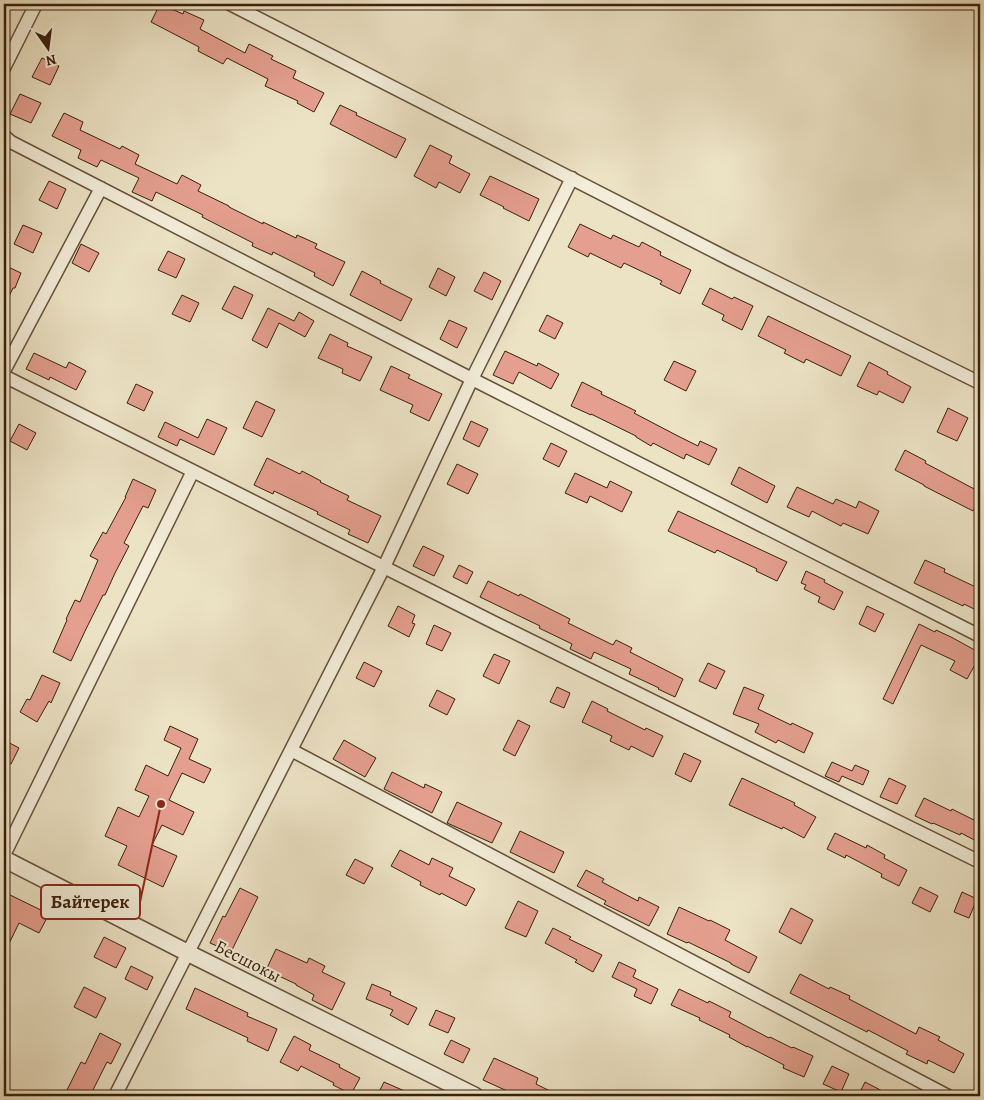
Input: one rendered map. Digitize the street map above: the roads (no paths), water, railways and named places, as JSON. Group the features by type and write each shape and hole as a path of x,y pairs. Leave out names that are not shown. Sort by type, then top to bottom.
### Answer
{"street":[{"path":"4,68 36,4"},
{"path":"230,4 731,260 980,384"},
{"path":"4,136 10,142 472,379 980,636"},
{"path":"115,1096 384,567 472,379 572,178"},
{"path":"4,371 101,188"},
{"path":"4,376 384,567 980,862"},
{"path":"4,855 193,471"},
{"path":"291,750 948,1096"},
{"name":"Бесшокы","path":"4,859 475,1096"}],"place":[{"name":"Байтерек","path":"161,804"}]}
